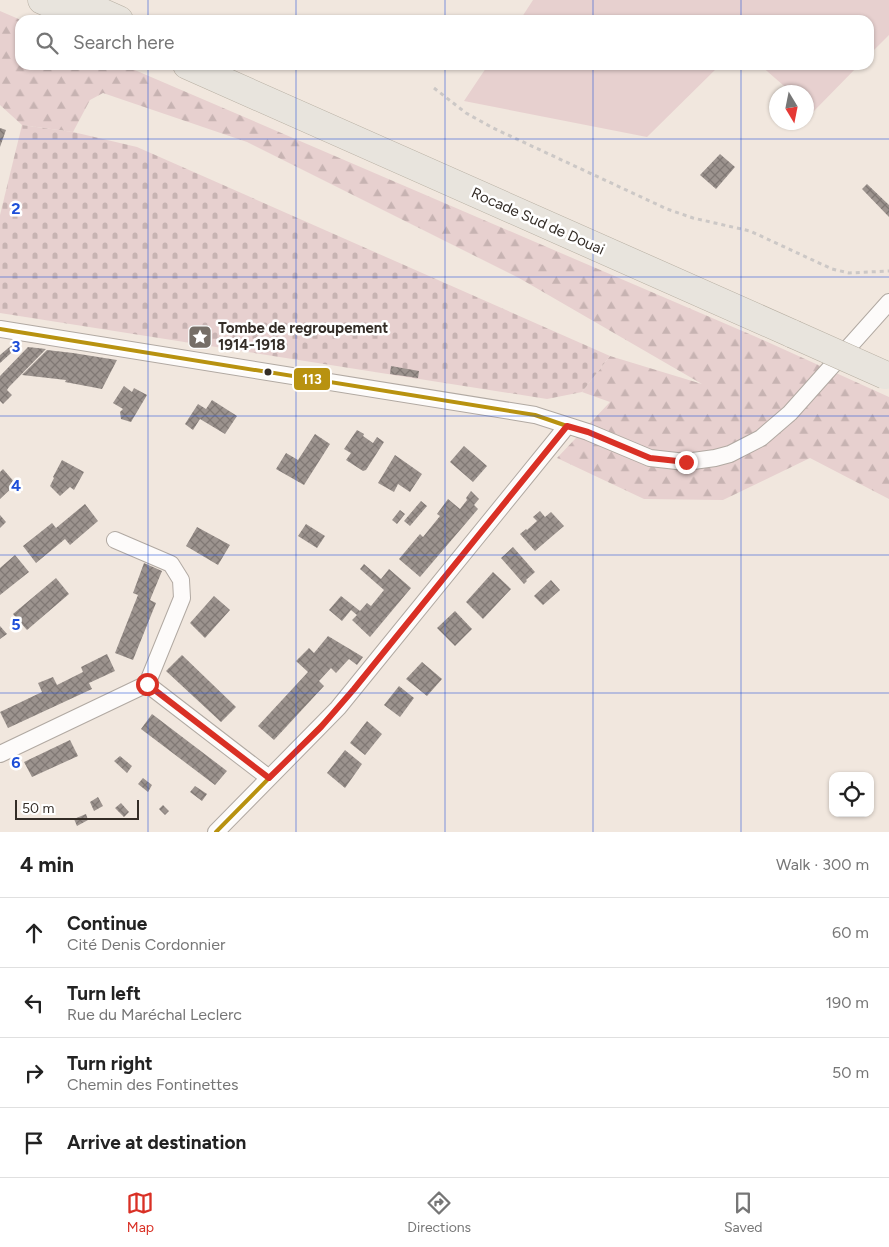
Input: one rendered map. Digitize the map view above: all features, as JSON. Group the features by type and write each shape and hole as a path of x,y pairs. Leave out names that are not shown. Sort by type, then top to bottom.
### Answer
{"highway":[{"path":"42,0 76,15"},
{"path":"74,0 107,15"},
{"name":"Rocade Sud de Douai","path":"199,70 796,329"},
{"name":"Rocade Sud de Douai","path":"231,70 888,372"}],"street":[{"path":"0,329 535,415 588,432 650,458 686,462 730,454 761,438 783,419 889,302"},
{"path":"216,832 321,727 354,689 567,426"},
{"path":"0,754 147,684 182,598 181,580 171,564 115,540"},
{"path":"147,684 269,778"}],"path":[{"path":"434,88 466,113 493,128 667,209 693,218 750,231 832,269 849,273 889,271"}],"green space":[{"path":"533,0 889,0 889,35 874,50 874,15 523,15"},
{"path":"0,11 15,17 15,70 135,70 754,336 889,397 889,499 810,458 723,500 644,499 557,458 610,402 582,392 610,356 702,384 519,278 247,142 103,93 90,100 73,132 22,125 0,105"},
{"path":"485,70 715,70 647,137 464,101"},
{"path":"766,70 854,70 814,111 814,85 783,85"},
{"path":"22,125 73,132 137,147 610,356 582,392 547,399 0,313 0,215"}],"building":[{"path":"0,128 6,130 0,147"},
{"path":"720,154 735,167 716,189 700,175"},
{"path":"867,184 889,205 889,217 862,189"},
{"path":"13,344 20,345 0,363 0,355"},
{"path":"28,347 46,349 9,387 7,390 12,395 3,404 0,401 0,376"},
{"path":"47,350 117,360 102,389 65,382 66,380 22,375"},
{"path":"391,366 419,371 418,378 390,374"},
{"path":"124,386 132,392 134,388 147,395 131,422 121,419 120,412 123,409 113,403"},
{"path":"212,400 237,416 225,434 200,419 193,430 185,424 198,404 206,409"},
{"path":"357,430 373,443 377,437 384,442 366,470 363,471 346,460 351,453 344,449"},
{"path":"315,434 330,444 304,485 276,469 286,453 298,460"},
{"path":"464,446 487,466 473,482 450,462"},
{"path":"395,455 422,474 410,492 398,484 394,492 378,483"},
{"path":"62,460 84,472 74,490 70,487 60,496 50,486"},
{"path":"3,469 16,484 0,499 0,472"},
{"path":"471,491 479,499 474,505 478,509 420,577 399,559 420,534 423,537 440,516 437,514 448,499 460,509"},
{"path":"421,501 427,506 410,526 404,521"},
{"path":"85,504 98,521 70,545 65,539 36,563 23,546 52,523 56,528"},
{"path":"400,510 405,514 397,524 392,520"},
{"path":"540,511 545,517 551,512 564,526 535,551 520,534 537,521 533,517"},
{"path":"0,515 6,522 0,528"},
{"path":"306,524 325,536 317,548 298,536"},
{"path":"197,527 230,545 218,565 186,546"},
{"path":"513,547 535,572 524,584 501,558"},
{"path":"15,555 29,572 0,595 0,568"},
{"path":"144,563 162,571 150,600 156,603 133,660 115,653 138,595 133,593"},
{"path":"364,564 381,579 389,569 411,588 370,637 352,620 357,615 351,610 342,621 329,610 341,596 360,611 367,603 371,606 384,590 360,569"},
{"path":"493,572 511,589 483,619 466,602"},
{"path":"56,578 69,594 27,630 13,614"},
{"path":"551,580 560,590 543,605 534,596"},
{"path":"214,596 230,610 205,638 190,623"},
{"path":"455,611 472,629 455,646 437,628"},
{"path":"0,626 7,634 0,639"},
{"path":"328,636 363,657 357,665 349,659 336,673 331,668 319,681 324,686 274,740 258,726 308,672 296,661 309,648 314,653"},
{"path":"107,654 115,671 89,683 92,689 8,728 0,712 42,692 38,683 53,677 57,685 83,672 81,667"},
{"path":"182,655 236,707 221,722 166,671"},
{"path":"422,662 442,679 427,696 406,679"},
{"path":"399,686 414,698 400,717 384,705"},
{"path":"152,714 227,771 215,785 141,729"},
{"path":"367,721 382,734 365,755 350,743"},
{"path":"70,740 78,756 32,777 24,762"},
{"path":"345,750 362,764 345,788 327,773"},
{"path":"120,756 132,766 127,773 114,761"},
{"path":"143,778 152,785 148,792 138,784"},
{"path":"195,786 207,794 202,801 190,792"},
{"path":"98,797 103,806 94,811 90,802"},
{"path":"121,803 129,812 124,817 115,808"},
{"path":"163,805 169,811 165,815 159,809"},
{"path":"86,814 88,820 77,826 74,819"}],"transit line":[{"name":"113","path":"0,329 535,415 567,426 338,708 216,832"}],"place":[{"name":"Tombe de regroupement 1914-1918","path":"200,337"}],"route":[{"path":"147,684 269,778 321,727 354,689 567,426 588,432 650,458 686,462"}]}
